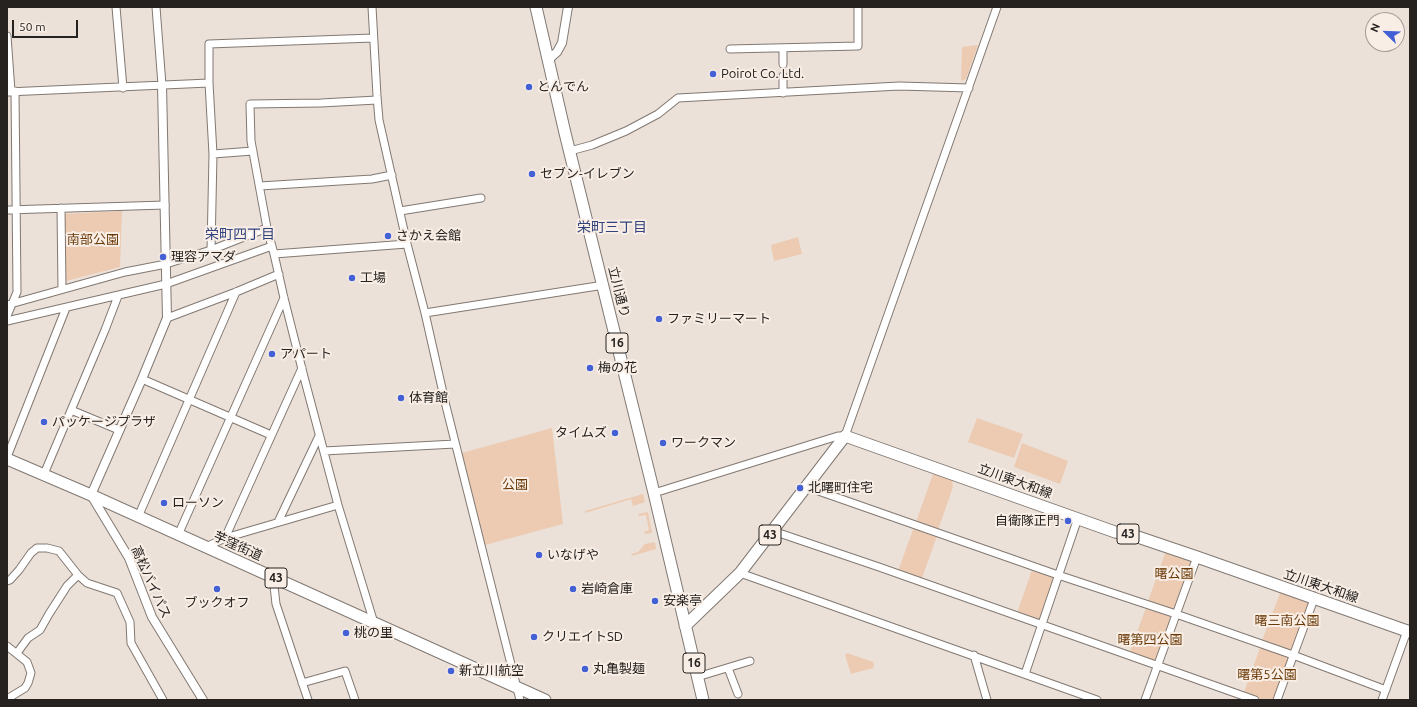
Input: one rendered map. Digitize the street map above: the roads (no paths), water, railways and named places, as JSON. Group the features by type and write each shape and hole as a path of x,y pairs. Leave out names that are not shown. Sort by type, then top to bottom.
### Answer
{"main road":[{"name":"立川通り","path":"536,7 703,700"},
{"name":"43","path":"686,626 740,572 845,436"},
{"name":"立川東大和線","path":"845,436 1115,532 1132,535 1408,632"},
{"name":"芋窪街道","path":"7,458 91,494 138,517 545,700"}],"street":[{"path":"116,7 122,88"},
{"path":"91,494 142,379 167,318 162,85 156,7"},
{"path":"372,7 379,120 455,444 520,700"},
{"path":"548,60 557,52 562,43 568,7"},
{"path":"730,49 858,46 858,7"},
{"path":"654,493 838,436 845,436 997,7"},
{"path":"7,36 16,210 17,292 10,304 7,316"},
{"path":"211,250 213,154 210,44 373,38"},
{"path":"783,48 783,64"},
{"path":"782,76 783,93"},
{"path":"11,92 210,83"},
{"path":"570,151 592,145 626,131 658,114 678,98 899,86 969,88"},
{"path":"374,623 338,505 319,436 267,228 251,142 250,104 321,103 377,100"},
{"path":"213,154 253,151"},
{"path":"260,186 372,179 392,175"},
{"path":"400,211 481,198"},
{"path":"7,210 165,205"},
{"path":"61,208 62,289"},
{"path":"10,304 125,272 166,264 211,250 267,228"},
{"path":"7,321 166,284 273,250 407,244"},
{"path":"167,318 279,274"},
{"path":"425,313 604,285"},
{"path":"138,517 236,292"},
{"path":"44,474 118,296"},
{"path":"178,535 284,298"},
{"path":"7,458 66,308"},
{"path":"225,538 302,368"},
{"path":"142,379 271,435"},
{"path":"71,410 119,430"},
{"path":"278,522 319,436"},
{"path":"324,451 455,444"},
{"path":"807,487 1058,576 1176,614 1386,690"},
{"name":"高松バイパス","path":"91,494 129,558 152,617 203,700"},
{"path":"206,547 225,538 338,505"},
{"path":"1025,674 1078,518"},
{"path":"773,531 1042,624 1255,700"},
{"path":"7,581 10,580 31,553 37,548 47,548 59,551 78,575 87,583 117,593 130,622 132,643 163,700"},
{"path":"1145,700 1196,557"},
{"path":"740,572 974,655 1084,697 1097,700"},
{"path":"16,653 28,638 40,630 67,586 78,575"},
{"path":"273,577 276,604 308,700"},
{"path":"1277,700 1314,599"},
{"path":"1382,700 1408,632"},
{"path":"7,646 27,662 31,673 28,683 24,688 7,699"},
{"path":"974,655 987,700"},
{"path":"697,677 750,661"},
{"path":"728,668 738,694"},
{"path":"302,683 345,671 355,700"}],"place":[{"name":"Poirot Co. Ltd.","path":"713,74"},
{"name":"とんでん","path":"529,87"},
{"name":"セブン-イレブン","path":"532,174"},
{"name":"さかえ会館","path":"388,236"},
{"name":"理容アマダ","path":"163,257"},
{"name":"工場","path":"352,278"},
{"name":"ファミリーマート","path":"659,319"},
{"name":"アパート","path":"272,354"},
{"name":"梅の花","path":"590,368"},
{"name":"体育館","path":"401,398"},
{"name":"パッケージプラザ","path":"44,422"},
{"name":"タイムズ","path":"615,433"},
{"name":"ワークマン","path":"663,443"},
{"name":"北曙町住宅","path":"800,488"},
{"name":"ローソン","path":"164,503"},
{"name":"自衛隊正門","path":"1068,521"},
{"name":"いなげや","path":"539,555"},
{"name":"ブックオフ","path":"217,589"},
{"name":"岩崎倉庫","path":"573,589"},
{"name":"安楽亭","path":"655,601"},
{"name":"桃の里","path":"346,633"},
{"name":"クリエイトSD","path":"534,637"},
{"name":"丸亀製麺","path":"585,669"},
{"name":"新立川航空","path":"451,671"}],"district":[{"name":"栄町三丁目","path":"612,227"},
{"name":"栄町四丁目","path":"240,234"}],"park label":[{"name":"南部公園","path":"93,240"},
{"name":"公園","path":"515,485"},
{"name":"曙公園","path":"1174,574"},
{"name":"曙三南公園","path":"1287,621"},
{"name":"曙第四公園","path":"1150,640"},
{"name":"曙第5公園","path":"1267,675"}]}
